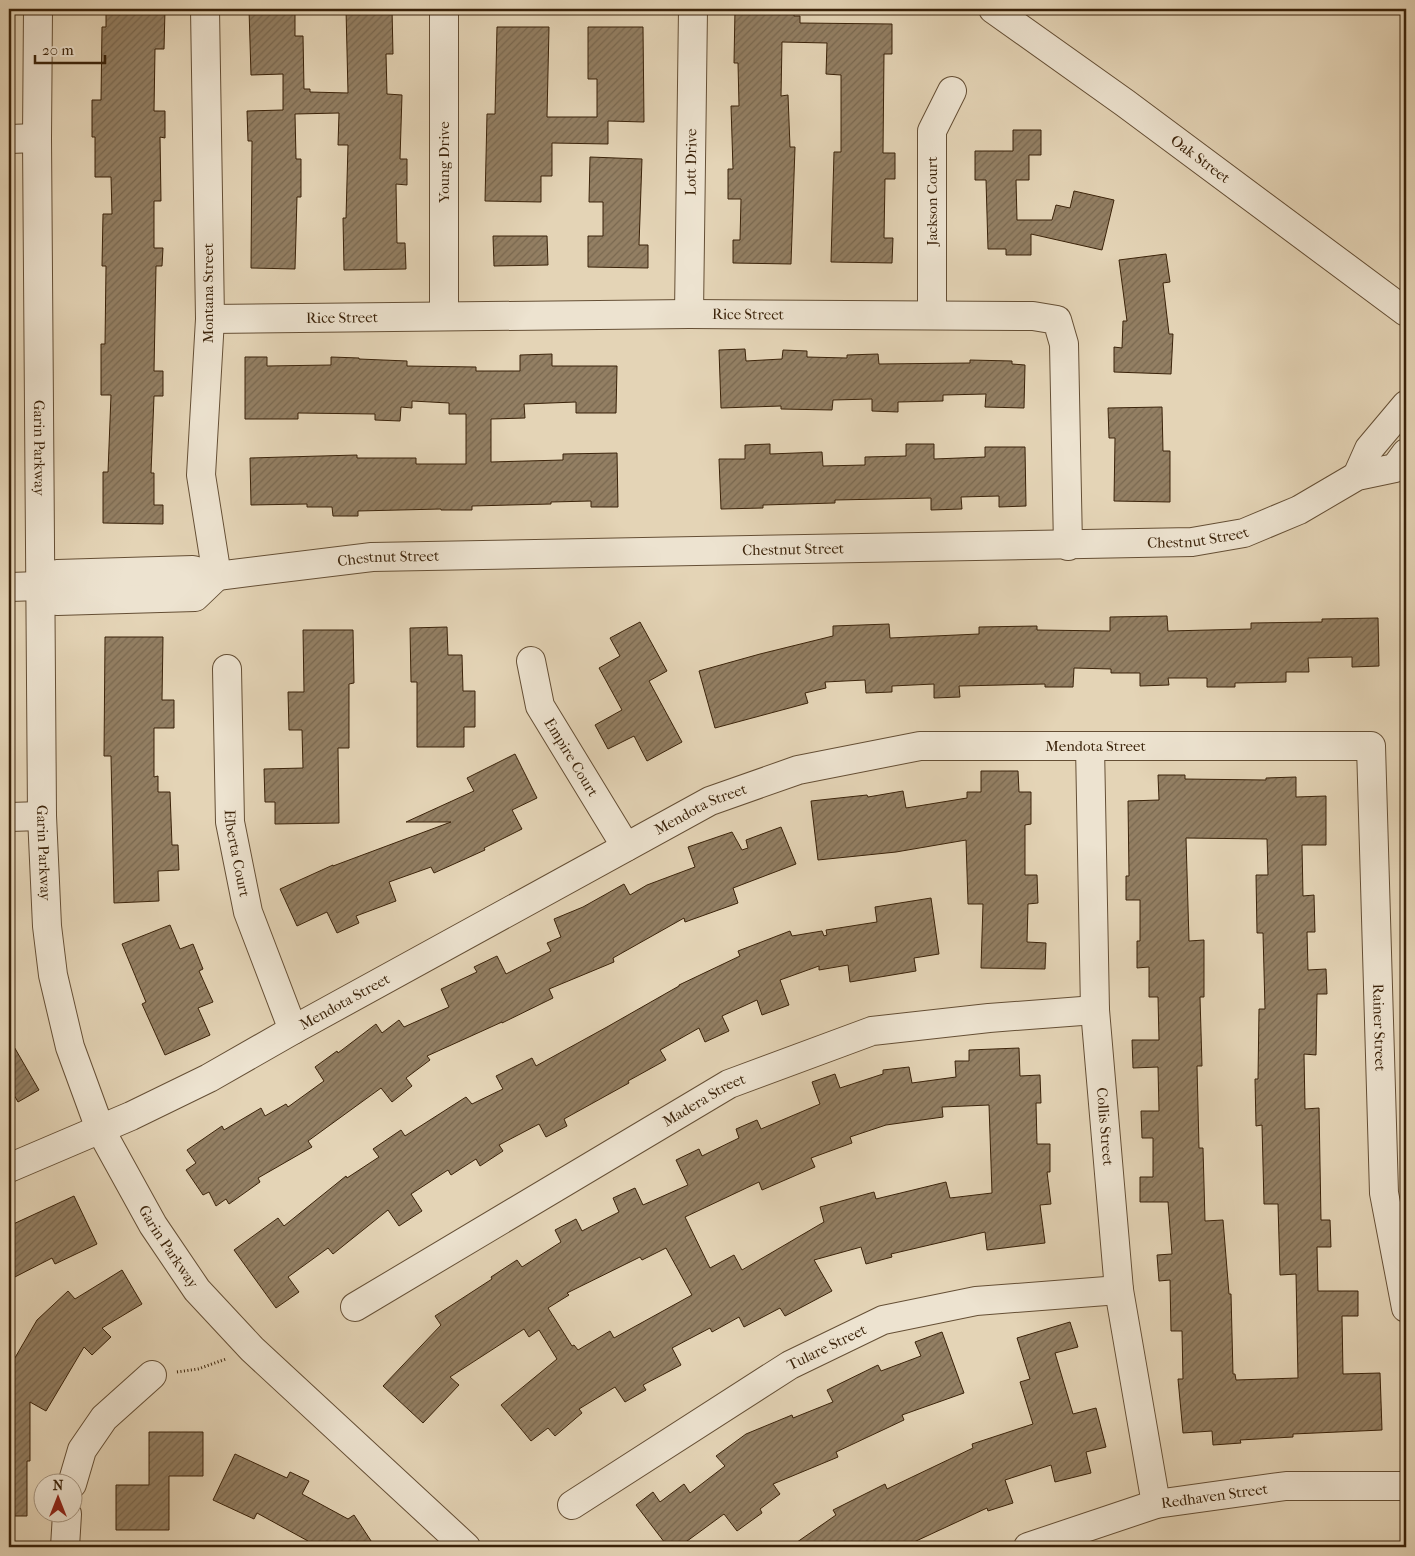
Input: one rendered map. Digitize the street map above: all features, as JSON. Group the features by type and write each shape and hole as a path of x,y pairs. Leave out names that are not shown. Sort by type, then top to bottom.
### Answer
{"street":[{"name":"Garin Parkway","path":"38,9 37,138 42,816 47,926 53,975 70,1047 100,1129 152,1225 197,1290 252,1348 466,1547"},
{"name":"Montana Street","path":"205,9 210,319 201,474 217,576"},
{"name":"Young Drive","path":"444,9 444,316"},
{"name":"Lott Drive","path":"688,314 693,9"},
{"name":"Oak Street","path":"993,9 1125,103 1406,312"},
{"name":"Jackson Court","path":"932,315 932,131 952,91"},
{"path":"9,139 37,138"},
{"name":"Rice Street","path":"210,319 688,314 1033,316 1057,320 1064,344 1068,546"},
{"path":"1357,476 1369,449 1406,405"},
{"name":"Chestnut Street","path":"9,587 40,586 57,574 193,570 217,576 372,557 1068,546 1192,542 1244,533 1299,510 1357,476 1395,468 1406,453"},
{"name":"Empire Court","path":"531,661 540,706 626,848"},
{"name":"Elberta Court","path":"227,669 230,822 248,912 293,1030"},
{"name":"Mendota Street","path":"9,1168 131,1116 209,1078 710,801 798,770 920,746 1371,746"},
{"name":"Collis Street","path":"1090,746 1095,1010 1119,1290 1156,1504"},
{"name":"Rainer Street","path":"1371,746 1384,1193 1406,1308"},
{"path":"9,817 42,816"},
{"name":"Madera Street","path":"355,1307 729,1084 872,1031 989,1018 1095,1010"},
{"name":"Tulare Street","path":"572,1505 790,1364 883,1320 976,1301 1119,1290"},
{"path":"75,1474 82,1450 104,1418 152,1375"},
{"name":"Redhaven Street","path":"1028,1547 1156,1504 1286,1486 1406,1486"},
{"path":"65,1547 66,1524"}],"path":[{"path":"152,1375 198,1369 252,1348"}],"building":[{"path":"106,9 165,9 164,49 155,49 154,111 165,111 165,138 160,137 161,201 154,201 154,248 163,248 162,266 156,266 154,371 163,371 163,396 154,396 151,473 154,473 154,505 163,505 163,524 103,523 103,472 108,472 111,395 101,395 101,344 105,344 106,266 102,266 103,214 112,214 111,177 95,177 95,137 92,137 92,100 101,100 102,27 106,27"},
{"path":"249,9 295,9 295,36 303,36 304,89 310,89 310,92 348,93 346,9 392,9 393,54 386,54 387,94 402,95 400,159 407,159 407,185 396,184 397,243 405,243 406,269 344,270 343,218 346,218 348,145 338,145 339,113 295,114 296,159 301,159 301,197 297,197 295,269 251,268 252,141 248,141 247,111 283,110 283,74 251,75"},
{"path":"735,9 795,9 794,16 800,16 800,23 892,24 892,54 884,54 883,153 895,153 895,179 885,179 884,238 893,238 892,263 831,262 834,152 841,152 841,75 826,74 827,43 782,42 781,96 788,95 790,147 795,147 791,264 733,263 733,240 740,240 741,199 728,199 728,169 733,169 731,106 739,106 738,63 734,63"},
{"path":"497,27 549,27 547,117 597,117 597,79 588,79 588,27 643,27 644,122 608,121 608,144 552,143 552,176 541,176 541,202 485,201 487,114 495,114"},
{"path":"1013,130 1041,130 1041,155 1029,155 1029,180 1016,180 1017,220 1052,220 1056,205 1070,208 1074,191 1114,200 1102,250 1031,234 1031,255 1006,255 1006,249 988,249 986,180 975,180 975,151 1013,151"},
{"path":"590,157 642,159 639,245 648,245 648,268 588,267 588,236 603,236 603,202 589,202"},
{"path":"493,236 547,236 548,265 494,266"},
{"path":"1166,254 1170,282 1163,283 1169,334 1173,334 1171,374 1114,372 1114,347 1122,348 1123,321 1127,321 1119,260"},
{"path":"745,349 746,361 782,359 783,350 807,351 807,357 847,358 847,355 878,354 879,364 970,363 970,360 1012,361 1012,364 1025,365 1024,408 985,407 986,394 943,395 943,401 898,402 898,412 872,411 872,399 833,400 832,410 781,409 781,406 721,408 719,350"},
{"path":"552,354 552,366 617,366 616,413 576,413 576,402 524,404 525,418 491,419 491,462 563,460 563,454 617,453 618,507 591,507 591,501 551,502 551,504 472,506 472,510 358,511 358,516 333,516 332,507 307,507 307,504 251,505 250,458 357,455 357,458 416,458 416,464 466,464 466,414 449,414 449,403 412,401 412,408 401,407 400,421 375,420 375,414 298,413 298,419 245,419 245,357 267,357 267,366 331,365 331,357 407,361 407,366 476,367 476,371 520,371 520,355"},
{"path":"1162,407 1163,451 1170,451 1170,502 1114,501 1115,438 1109,438 1108,408"},
{"path":"770,444 770,454 822,452 823,466 865,465 865,457 906,456 906,444 934,444 934,459 985,457 985,447 1025,447 1026,506 999,507 999,496 961,497 962,509 931,510 931,498 835,500 835,503 763,505 763,508 721,509 719,459 745,459 745,445"},
{"path":"1167,616 1168,631 1251,629 1251,623 1322,622 1322,619 1378,618 1379,666 1352,667 1352,657 1308,658 1309,672 1286,672 1286,682 1235,683 1235,687 1207,687 1207,678 1168,678 1169,685 1140,686 1140,673 1111,673 1111,669 1074,668 1073,687 1045,687 1045,684 959,686 960,697 934,698 934,684 892,686 892,692 866,693 865,680 825,682 826,688 805,693 808,703 715,728 699,671 833,636 833,626 889,624 890,638 979,634 979,627 1037,626 1037,630 1110,631 1110,617"},
{"path":"640,622 667,671 649,681 682,742 647,761 634,736 608,749 595,725 622,710 599,668 620,656 610,638"},
{"path":"447,627 448,655 462,655 463,691 475,691 475,727 464,727 464,747 417,747 417,682 411,682 410,628"},
{"path":"303,630 353,630 354,683 349,684 349,748 338,748 339,823 275,824 275,802 265,802 264,769 303,768 302,730 289,730 288,692 304,692"},
{"path":"105,637 163,637 162,700 174,700 174,728 154,728 154,777 158,776 158,792 170,792 172,845 178,845 179,870 158,871 159,901 114,903 111,756 104,756"},
{"path":"515,754 537,798 512,810 522,829 484,848 485,850 434,873 431,867 389,882 396,901 356,916 359,923 337,933 327,912 297,926 280,889 333,865 451,822 406,822 474,791 467,778"},
{"path":"981,771 1018,771 1019,792 1031,792 1031,824 1025,825 1025,875 1037,875 1038,903 1028,904 1027,942 1046,943 1045,969 981,968 983,904 968,904 966,840 896,852 818,860 811,801 867,795 868,797 903,791 906,808 967,798 967,792 981,792"},
{"path":"1158,775 1185,775 1185,779 1266,780 1266,778 1296,777 1296,797 1326,796 1326,845 1302,845 1303,896 1314,895 1315,932 1307,932 1308,970 1326,969 1327,994 1317,994 1316,1055 1304,1054 1305,1109 1319,1108 1321,1220 1330,1220 1331,1247 1317,1247 1318,1291 1358,1291 1358,1316 1342,1316 1343,1374 1380,1373 1382,1430 1293,1434 1293,1437 1240,1440 1241,1443 1213,1445 1212,1431 1183,1433 1178,1379 1183,1379 1182,1331 1171,1331 1170,1280 1159,1281 1157,1255 1172,1254 1168,1202 1140,1202 1140,1177 1153,1177 1153,1138 1142,1138 1141,1111 1159,1111 1158,1067 1133,1068 1132,1040 1159,1040 1158,997 1149,997 1149,967 1137,968 1137,941 1140,941 1140,900 1126,900 1126,876 1129,876 1128,801 1159,800","holes":["1186,838 1267,839 1268,875 1256,875 1257,933 1263,933 1265,1009 1259,1009 1258,1079 1255,1079 1256,1126 1262,1125 1264,1204 1278,1204 1280,1275 1296,1274 1298,1378 1236,1380 1235,1374 1233,1374 1231,1294 1229,1294 1223,1220 1205,1221 1203,1148 1199,1148 1197,1066 1202,1066 1200,997 1204,997 1204,940 1189,941"]},
{"path":"781,827 796,864 733,888 738,903 685,922 684,918 613,958 614,962 549,989 553,998 427,1056 430,1060 406,1078 412,1086 392,1102 381,1088 308,1141 312,1147 258,1178 260,1182 229,1204 226,1199 216,1206 209,1192 203,1195 186,1170 196,1163 187,1150 222,1126 224,1130 261,1108 265,1116 286,1104 288,1107 324,1081 315,1067 337,1051 338,1053 376,1024 382,1033 399,1020 404,1027 449,1007 441,989 477,972 474,967 497,956 506,974 551,951 547,943 561,937 554,919 583,907 624,884 630,895 647,885 695,867 688,847 732,832 742,850 748,848 746,840"},
{"path":"931,898 939,954 914,958 916,971 850,982 848,965 819,970 819,966 780,980 789,1005 762,1015 757,1000 722,1016 729,1031 705,1042 699,1028 660,1050 666,1060 564,1119 567,1126 546,1137 539,1124 499,1145 503,1151 480,1166 476,1159 451,1175 448,1170 411,1194 422,1211 399,1226 388,1210 333,1254 328,1248 288,1277 299,1292 276,1308 234,1250 278,1218 284,1226 346,1176 347,1178 379,1157 373,1149 401,1130 405,1136 466,1097 472,1104 503,1089 496,1076 532,1058 536,1066 679,985 740,956 738,951 790,931 792,936 822,931 824,936 827,935 826,930 877,922 875,907"},
{"path":"170,925 180,949 193,944 203,969 199,971 213,1002 198,1008 210,1035 165,1055 142,1004 146,1002 122,944"},
{"path":"9,1038 39,1090 18,1102 9,1086"},
{"path":"1019,1048 1020,1076 1040,1075 1041,1103 1036,1103 1037,1144 1050,1144 1050,1172 1047,1172 1051,1204 1040,1205 1045,1243 987,1250 985,1232 891,1254 892,1257 866,1264 861,1247 814,1260 832,1291 785,1316 780,1308 744,1327 739,1317 712,1332 710,1328 672,1348 681,1365 643,1385 646,1390 625,1402 615,1387 579,1409 582,1413 555,1436 548,1428 531,1441 501,1405 557,1359 539,1330 529,1337 524,1329 450,1377 459,1385 423,1423 383,1386 441,1325 435,1316 492,1279 491,1277 517,1260 522,1267 561,1242 555,1230 576,1219 582,1231 619,1212 613,1198 635,1188 643,1205 688,1185 676,1160 699,1149 702,1156 739,1138 736,1129 757,1120 761,1129 820,1104 812,1082 835,1074 840,1088 883,1074 883,1070 909,1067 912,1083 956,1077 955,1061 969,1061 969,1050","holes":["989,1105 992,1193 950,1198 946,1182 876,1199 874,1192 820,1207 824,1222 742,1270 734,1255 710,1268 685,1217 759,1182 762,1190 815,1167 811,1158 852,1143 850,1137 886,1125 943,1117 942,1107","666,1248 692,1295 614,1338 610,1331 578,1350 574,1345 572,1346 548,1308 569,1295 567,1293 640,1257 642,1260"]},
{"path":"74,1196 97,1244 55,1264 52,1258 9,1280 9,1226"},
{"path":"122,1270 142,1304 102,1328 111,1337 92,1355 84,1347 46,1411 30,1402 30,1461 27,1461 27,1516 9,1516 9,1368 37,1320 68,1291 75,1299"},
{"path":"1070,1322 1078,1347 1055,1353 1073,1414 1096,1408 1106,1447 1086,1452 1091,1473 1055,1482 1051,1465 1005,1480 1013,1503 988,1511 987,1508 914,1542 916,1547 790,1547 836,1515 833,1510 885,1484 887,1489 973,1448 972,1444 1033,1424 1020,1382 1030,1379 1017,1338"},
{"path":"942,1332 964,1393 902,1415 904,1420 836,1452 838,1457 773,1484 780,1494 760,1509 762,1513 737,1531 724,1514 679,1547 668,1547 636,1505 653,1492 660,1502 684,1484 690,1493 725,1466 716,1456 746,1434 792,1415 793,1418 833,1402 827,1390 878,1365 881,1371 921,1356 915,1342"},
{"path":"149,1432 203,1432 203,1476 169,1476 169,1530 116,1530 116,1485 149,1485"},
{"path":"235,1454 287,1478 290,1472 309,1481 302,1494 348,1519 354,1515 375,1547 312,1547 308,1541 257,1513 254,1519 213,1500"}]}
